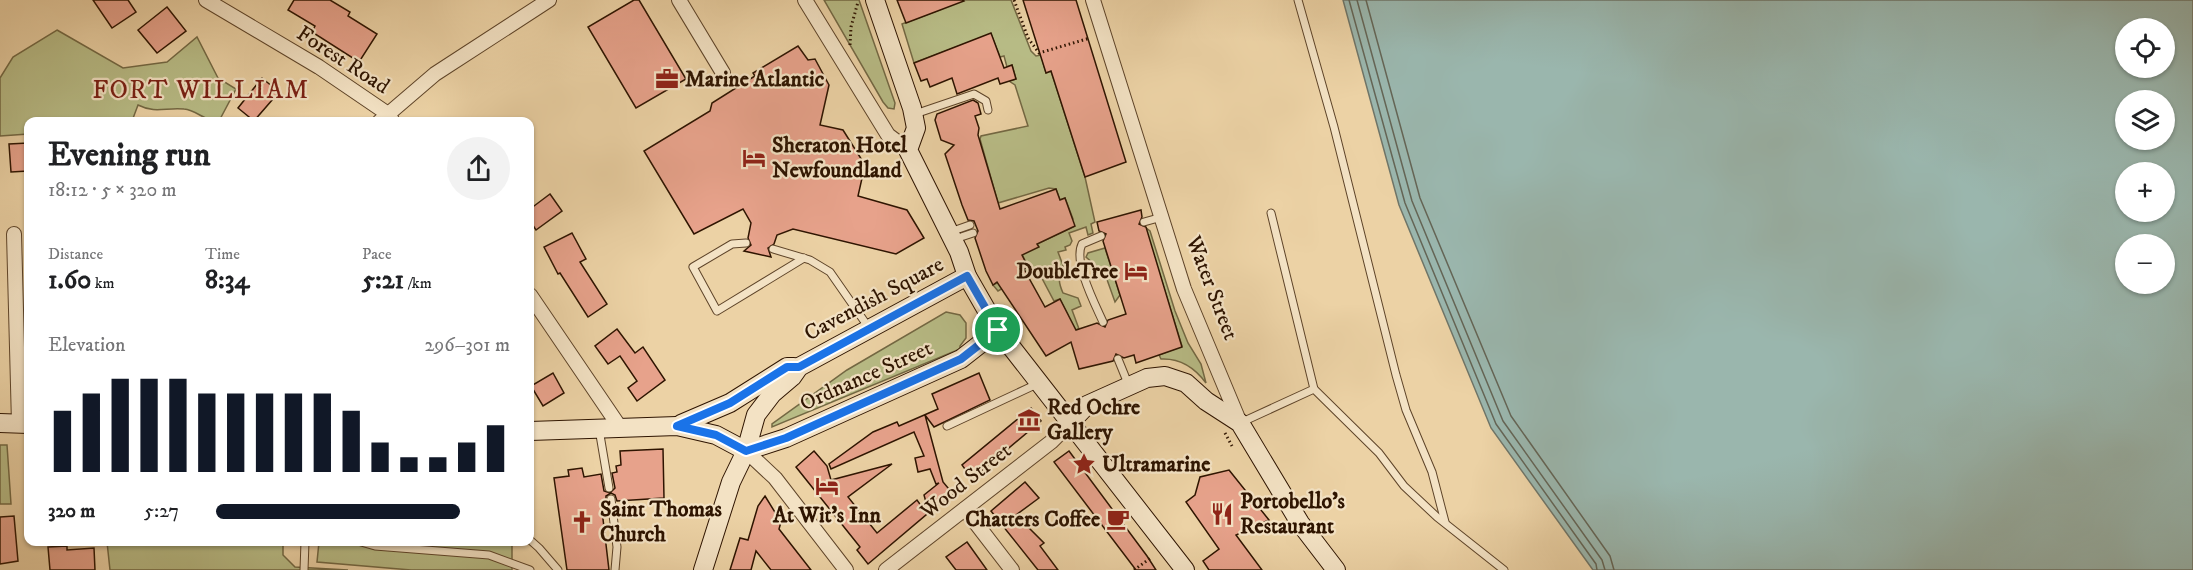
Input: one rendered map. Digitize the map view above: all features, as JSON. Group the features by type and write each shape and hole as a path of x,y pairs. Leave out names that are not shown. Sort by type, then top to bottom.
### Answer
{"main road":[{"path":"875,0 916,128 908,150 951,236 967,276 998,330 1185,570"},
{"name":"Cavendish Square","path":"703,570 731,482 746,451 756,415 772,394 792,377 799,367 967,276"},
{"name":"Ordnance Street","path":"746,451 786,438 961,359 998,330"},
{"path":"677,426 730,403 787,367 799,367"},
{"path":"1070,423 1087,405 1156,376 1174,378 1186,383 1206,401 1240,423"},
{"path":"0,423 23,424"},
{"name":"Water Street","path":"1240,423 1300,523 1336,570"},
{"path":"534,431 599,429 619,426 677,426 716,435 746,451"}],"street":[{"name":"Forest Road","path":"206,0 319,67 384,117"},
{"path":"389,117 435,74 549,0"},
{"path":"679,0 723,73"},
{"path":"805,0 888,135 908,150"},
{"name":"Water Street","path":"1093,0 1195,319 1240,423"},
{"path":"14,234 23,424"},
{"path":"534,301 619,426"},
{"name":"Wood Street","path":"886,570 1051,442 1070,423"},
{"path":"746,451 775,478 846,570"},
{"path":"965,509 1012,570"}],"lane":[{"path":"1298,0 1334,127 1396,375 1406,410 1432,472 1445,522"},
{"path":"913,115 974,94 986,101 988,111"},
{"path":"1271,213 1314,389 1379,453 1404,486 1504,570"},
{"path":"1144,222 1161,217"},
{"path":"951,236 970,225"},
{"path":"951,236 973,233"},
{"path":"1101,236 1082,244 1079,256 1103,322"},
{"path":"746,243 732,244 693,267 717,311 804,258"},
{"path":"773,249 804,258 830,272 868,328"},
{"path":"1118,359 1129,386"},
{"path":"947,426 1039,384"},
{"path":"1240,423 1314,389"},
{"path":"599,429 609,488"},
{"path":"610,499 617,547 615,570"},
{"path":"534,544 558,570"},
{"path":"304,570 305,546"},
{"path":"375,546 489,555 530,570"}],"path":[{"path":"851,54 851,27 859,0"},
{"path":"1014,0 1028,38 1039,53 1090,38"},
{"path":"1134,570 1152,557"}],"green space":[{"path":"824,0 859,0 895,103 894,109 888,108 883,102"},
{"path":"956,0 1011,0 1031,51 1036,56 1041,55 1046,73 1051,71 1085,177 1095,222 1091,224 1093,233 1088,235 1086,227 1069,233 1072,241 1070,245 1065,247 1066,250 1058,252 1064,268 1060,274 1060,286 1063,293 1078,298 1081,306 1072,310 1079,329 1068,332 1068,315 1060,299 1054,301 1037,269 998,291 993,285 1028,267 1021,252 1038,247 1037,244 1073,227 1070,221 1073,219 1065,198 1060,200 1056,189 1049,188 998,203 981,136 1028,126 1015,85 1009,81 1016,79 1012,65 1007,67 1004,56 1000,57 991,34 914,63 902,24 942,9"},
{"path":"57,30 123,68 167,62 197,37 218,78 236,89 221,117 203,117 189,110 156,110 138,105 134,117 24,117 24,134 0,136 0,78 13,57"},
{"path":"1145,227 1150,231 1175,311 1188,343 1201,364 1206,383 1197,373 1181,362 1161,359 1159,355 1182,346"},
{"path":"1105,248 1120,295 1115,302 1105,274 1086,257 1088,253"},
{"path":"946,312 960,315 966,323 966,338 960,349 772,427 772,424 847,370"},
{"path":"0,445 7,445 11,504 0,504"},
{"path":"107,546 283,546 283,555 295,567 348,570 110,570"},
{"path":"319,546 512,546 512,570 411,570 317,562"}],"water":[{"path":"1343,0 2193,0 2193,570 1593,570 1491,428 1399,205"}],"building":[{"path":"93,0 128,0 136,12 112,28"},
{"path":"294,0 330,0 350,12 348,16 377,34 359,62 312,32 315,26 288,10"},
{"path":"634,0 639,0 686,79 636,108 588,27"},
{"path":"897,0 963,0 964,1 906,23"},
{"path":"1023,0 1076,0 1126,162 1085,177 1051,71 1046,73"},
{"path":"167,7 186,31 157,53 138,30"},
{"path":"991,33 1004,68 1012,65 1016,79 1000,84 998,78 957,94 952,78 930,87 927,79 921,81 914,63"},
{"name":"Sheraton Hotel Newfoundland","path":"798,46 808,60 815,59 829,85 820,125 843,130 865,165 858,196 907,210 924,238 896,254 793,229 777,235 774,244 768,248 771,257 744,251 751,245 748,238 751,223 743,209 694,234 644,151 710,111 712,103 755,76 753,73"},
{"path":"262,78 279,92 257,117 249,117 238,108"},
{"path":"973,100 978,103 981,114 975,116 979,128 978,135 1000,209 1056,189 1060,200 1065,198 1075,226 1037,244 1039,247 1022,255 1028,267 1024,269 1045,307 1060,299 1076,330 1097,323 1105,327 1108,320 1126,314 1103,241 1106,234 1099,231 1097,222 1141,210 1142,217 1139,224 1146,227 1182,347 1136,363 1134,355 1124,358 1116,354 1113,361 1079,369 1071,342 1046,356 997,282 993,285 986,271 975,238 978,231 974,221 968,220 945,154 954,145 941,140 935,120 937,114"},
{"path":"24,143 24,171 11,172 9,144"},
{"path":"550,194 562,211 536,230 534,206"},
{"path":"572,233 586,259 580,262 607,304 588,317 560,273 558,274 544,247"},
{"path":"617,329 635,353 643,347 665,380 637,401 628,388 637,381 620,356 608,364 595,346"},
{"path":"553,373 564,393 543,406 534,391 534,384"},
{"path":"979,373 990,400 934,427 925,415 943,482 953,494 929,513 924,495 939,483 936,484 930,469 918,472 915,458 924,456 914,432 831,469 829,464 873,432 897,422 899,426 938,409 932,394"},
{"path":"1031,408 1041,421 972,479 962,465 1019,418 1017,416"},
{"name":"Saint Thomas Church","path":"663,449 664,498 617,501 615,495 611,493 606,496 606,502 601,502 609,570 567,570 554,478 569,476 568,470 582,468 584,477 601,474 604,491 610,493 615,488 612,473 617,472 616,466 621,465 620,451"},
{"path":"814,451 827,466 831,480 892,464 848,497 877,533 917,500 927,514 868,564 857,550 860,547 796,467"},
{"path":"1069,451 1156,570 1136,570 1054,462"},
{"path":"1229,470 1269,520 1236,535 1262,570 1209,570 1203,561 1219,549 1186,502 1195,495 1200,477"},
{"path":"1025,482 1039,498 1016,515 1044,543 1040,546 1058,570 1038,570 991,511"},
{"path":"765,496 781,522 779,529 811,570 771,570 756,551 751,570 730,570 740,538 748,540 758,506"},
{"path":"14,516 18,561 0,564 0,517"},
{"path":"967,542 987,570 956,570 946,557"},
{"path":"67,546 67,550 94,548 95,570 50,570 48,547"}],"place":[{"name":"Marine Atlantic","path":"667,79"},
{"name":"Sheraton Hotel Newfoundland","path":"754,158"},
{"name":"DoubleTree","path":"1136,271"},
{"name":"Red Ochre Gallery","path":"1029,420"},
{"name":"Ultramarine","path":"1084,464"},
{"name":"At Wit's Inn","path":"827,486"},
{"name":"Portobello's Restaurant","path":"1222,514"},
{"name":"Chatters Coffee","path":"1118,519"},
{"name":"Saint Thomas Church","path":"582,522"}],"district":[{"name":"FORT WILLIAM","path":"201,90"}],"route":[{"path":"967,276 998,330 961,359 786,438 746,451 700,429 677,426 716,411 787,367 799,367 821,353 967,276"}]}
